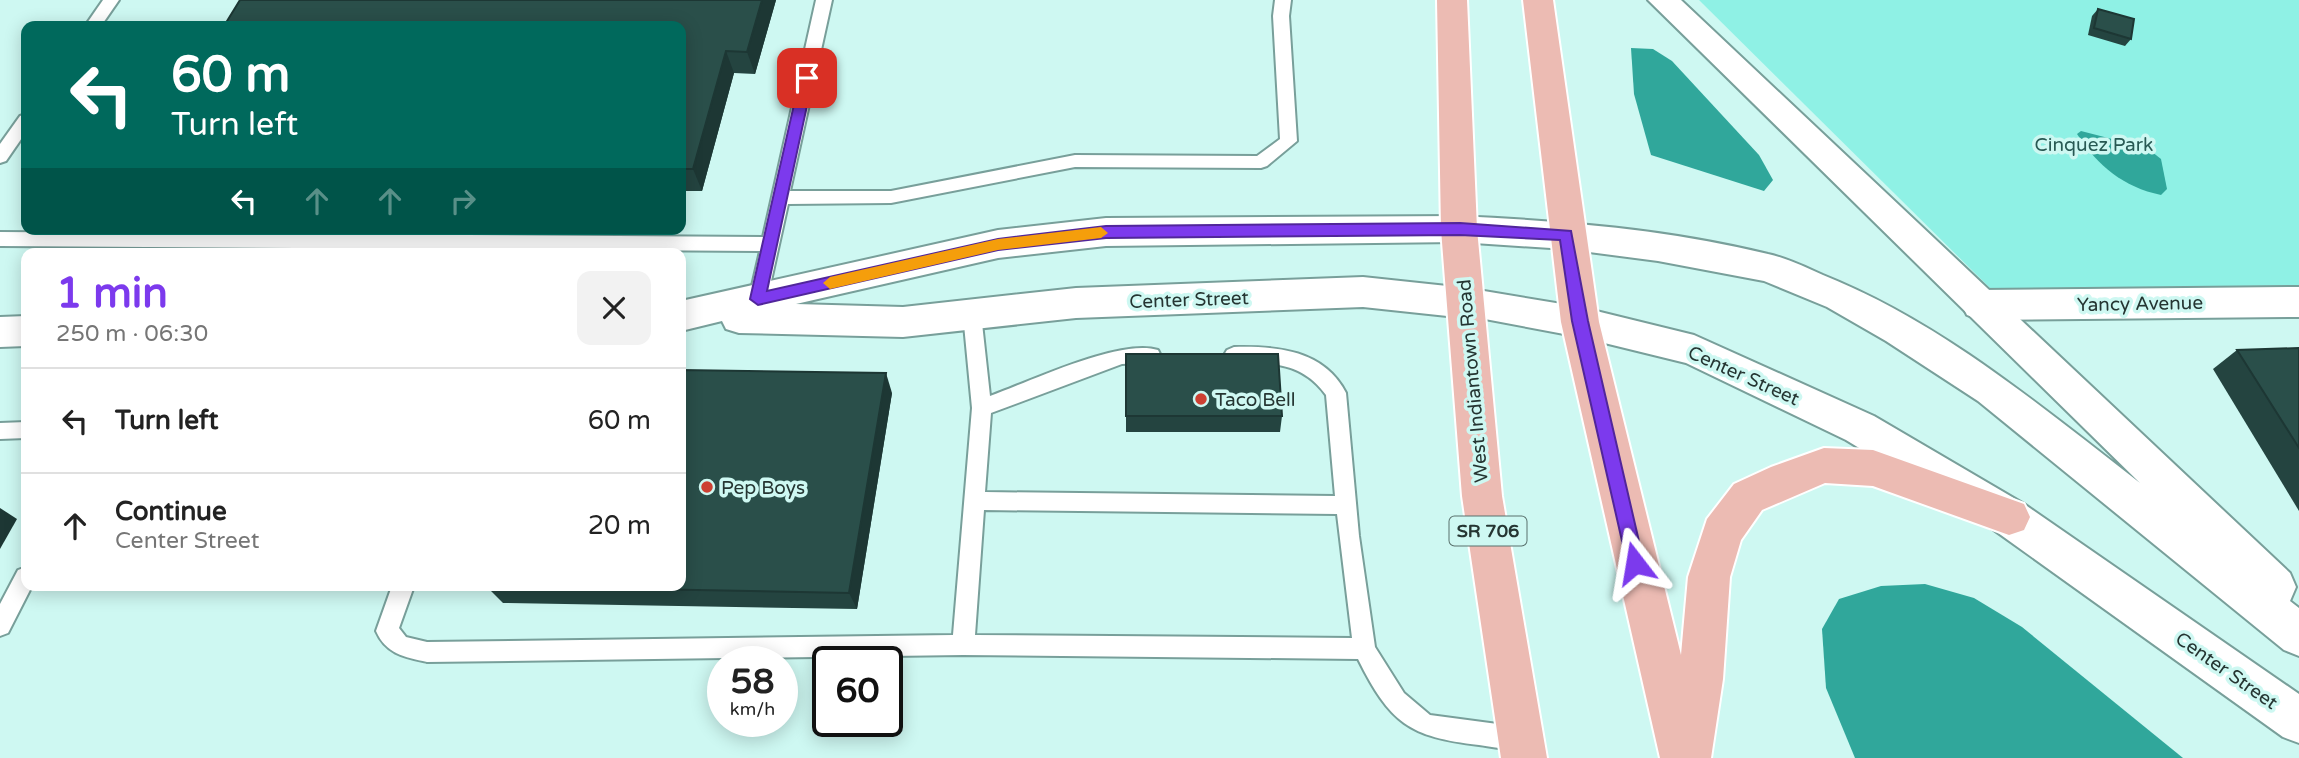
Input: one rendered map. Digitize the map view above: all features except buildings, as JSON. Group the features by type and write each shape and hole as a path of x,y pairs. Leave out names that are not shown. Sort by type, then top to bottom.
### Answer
{"main road":[{"name":"West Indiantown Road","path":"1452,0 1460,229 1482,496 1522,748"},
{"path":"1538,0 1566,234 1580,321 1682,758"},
{"path":"1689,758 1701,679 1709,577 1722,532 1748,497 1824,465 1873,468 2009,517"}],"street":[{"path":"1663,0 2299,611"},
{"name":"Center Street","path":"686,315 998,244 1106,232 1460,229 1566,234 1658,247 1769,268 1840,297 1899,330 1992,390 2299,635"},
{"name":"Center Street","path":"686,316 903,322 1076,303 1363,292 1466,303 1580,321 1694,350 1860,428 2009,517 2299,721"},
{"name":"Yancy Avenue","path":"1980,305 2299,302"},
{"path":"0,332 21,331"}],"lane":[{"path":"96,21 111,0"},
{"path":"758,299 824,0"},
{"path":"780,198 891,197 1076,161 1261,162 1289,141 1281,16 1283,0"},
{"path":"2,151 21,126"},
{"path":"0,239 770,244"},
{"path":"962,645 982,408 972,314"},
{"path":"1214,355 1267,354 1295,358 1327,379 1336,393 1364,649 1378,677 1395,702 1426,726 1522,748"},
{"path":"982,408 1121,356 1174,356"},
{"path":"0,430 21,430"},
{"path":"973,501 1347,505"},
{"path":"0,626 21,586"},
{"path":"401,591 387,631 400,646 427,652 962,645 1364,649"}],"green space":[{"name":"Cinquez Park","path":"1699,0 2299,0 2299,287 1992,290"}],"shaded area":[{"path":"1631,48 1653,49 1672,61 1759,155 1773,180 1764,191 1651,155 1634,94"},
{"path":"2081,131 2147,148 2161,159 2167,189 2161,195 2123,181 2094,156 2077,134"},
{"path":"1925,584 1974,598 2022,627 2183,758 1855,758 1826,688 1822,629 1839,599 1881,586"}],"slow traffic":[{"path":"830,283 998,244 1101,233"}],"place":[{"name":"Taco Bell","path":"1201,399"},
{"name":"Pep Boys","path":"707,487"}],"route":[{"path":"807,78 758,299 998,244 1106,232 1460,229 1566,234 1580,321 1635,563"}]}
